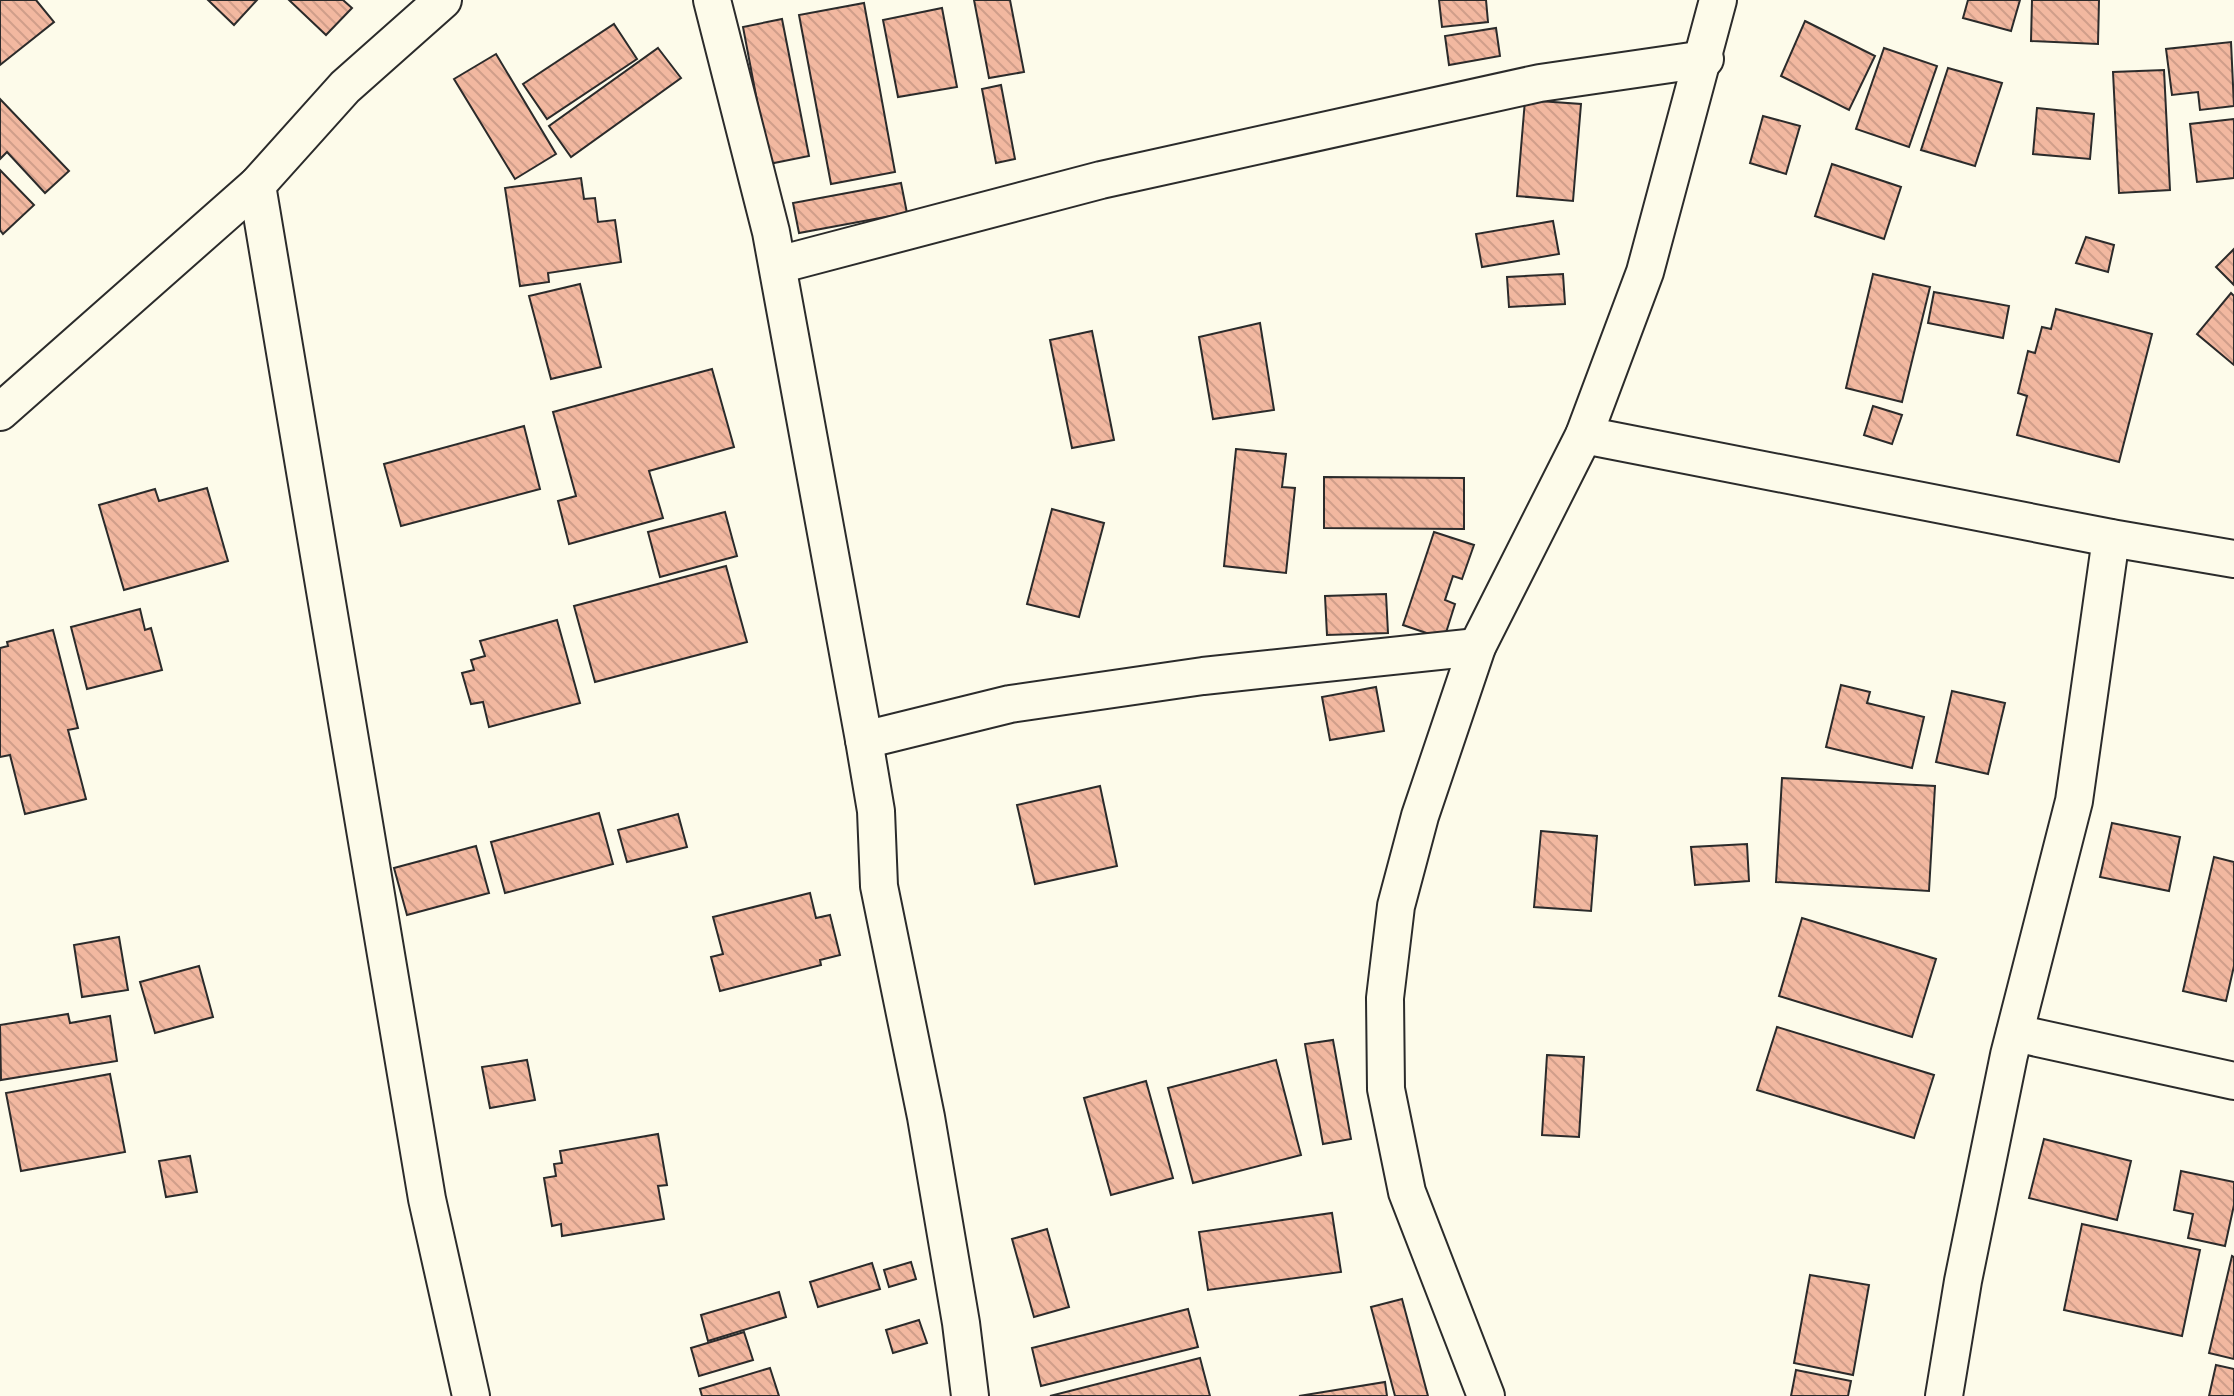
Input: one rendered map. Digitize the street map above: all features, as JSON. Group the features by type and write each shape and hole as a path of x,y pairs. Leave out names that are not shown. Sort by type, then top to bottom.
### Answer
{"street":[{"path":"0,412 257,185 345,87 443,0"},
{"path":"712,0 778,265 864,740 876,811 879,886 926,1117 961,1323 970,1396"},
{"path":"1486,1396 1407,1192 1386,1089 1385,998 1396,906 1420,816 1477,647 1584,435 1645,272 1705,59 1718,0"},
{"path":"778,265 1116,176 1540,83 1705,59"},
{"path":"257,185 427,1199 471,1396"},
{"path":"1584,435 2111,538 2234,559"},
{"path":"1944,1396 1963,1281 2015,1033 2074,801 2111,538"},
{"path":"864,740 1010,704 1203,676 1477,647"},
{"path":"2015,1033 2234,1081"}],"building":[{"path":"0,0 36,0 54,22 0,65"},
{"path":"208,0 257,0 234,25"},
{"path":"289,0 343,0 352,8 326,35"},
{"path":"974,0 1010,0 1024,72 989,78"},
{"path":"1439,0 1486,0 1488,22 1442,27"},
{"path":"1968,0 2020,0 2011,31 1963,18"},
{"path":"2032,0 2099,0 2098,44 2031,41"},
{"path":"864,3 895,172 831,184 799,15"},
{"path":"942,8 957,87 898,97 883,20"},
{"path":"782,19 809,156 769,164 743,27"},
{"path":"1805,21 1875,56 1849,110 1781,76"},
{"path":"614,24 637,59 547,119 523,84"},
{"path":"1496,28 1500,56 1449,65 1445,36"},
{"path":"2231,42 2234,106 2200,110 2198,92 2172,95 2166,49"},
{"path":"658,48 681,78 571,157 549,126"},
{"path":"1884,48 1937,66 1909,147 1856,129"},
{"path":"496,54 556,154 515,179 454,79"},
{"path":"1948,68 2002,83 1975,166 1921,150"},
{"path":"2164,70 2170,190 2119,193 2113,72"},
{"path":"1001,85 1015,159 996,163 982,89"},
{"path":"0,99 69,171 45,193 7,152 0,159"},
{"path":"1525,100 1581,104 1573,201 1517,196"},
{"path":"2037,108 2094,114 2090,159 2033,154"},
{"path":"1763,116 1800,126 1786,174 1750,163"},
{"path":"2234,119 2234,178 2197,182 2190,124"},
{"path":"1832,164 1901,187 1884,239 1815,216"},
{"path":"0,170 34,205 3,234 0,230"},
{"path":"581,178 584,199 595,198 598,222 615,220 621,262 548,273 549,282 520,286 505,188"},
{"path":"901,183 907,213 799,233 793,203"},
{"path":"1553,221 1559,254 1482,267 1476,234"},
{"path":"2086,237 2114,245 2108,272 2076,263"},
{"path":"2234,249 2234,285 2216,267"},
{"path":"1563,274 1565,304 1509,307 1507,277"},
{"path":"1873,274 1930,287 1902,402 1846,388"},
{"path":"580,284 601,367 551,379 529,296"},
{"path":"1934,292 2009,306 2003,338 1928,323"},
{"path":"2231,293 2234,296 2234,365 2197,334"},
{"path":"2056,309 2152,334 2119,462 2017,435 2027,396 2018,393 2028,351 2035,353 2042,327 2051,329"},
{"path":"1260,323 1274,410 1213,419 1199,337"},
{"path":"1092,331 1114,440 1072,448 1050,340"},
{"path":"712,369 734,447 649,471 663,518 569,544 558,501 576,496 553,412"},
{"path":"1873,406 1902,415 1892,444 1864,435"},
{"path":"524,426 540,489 401,526 384,464"},
{"path":"1236,449 1286,454 1282,487 1295,488 1286,573 1224,566"},
{"path":"1324,477 1464,478 1464,529 1324,528"},
{"path":"207,488 228,561 124,590 99,505 155,489 159,501"},
{"path":"1052,509 1104,523 1079,617 1027,604"},
{"path":"725,512 737,556 660,577 648,532"},
{"path":"1434,532 1474,545 1462,579 1453,576 1445,600 1455,604 1444,639 1403,625"},
{"path":"726,566 747,642 595,682 574,606"},
{"path":"1386,594 1388,633 1327,635 1325,596"},
{"path":"140,609 145,630 151,628 162,670 87,689 71,627"},
{"path":"557,620 580,703 489,727 483,702 471,704 462,673 474,670 471,660 485,656 480,641"},
{"path":"53,630 78,728 68,730 86,799 25,814 10,755 0,757 0,648 8,646 7,642"},
{"path":"1841,685 1870,692 1867,703 1924,717 1912,768 1826,747"},
{"path":"1376,687 1384,731 1330,740 1322,697"},
{"path":"1952,691 2005,703 1988,774 1936,762"},
{"path":"1782,778 1935,786 1929,891 1776,882"},
{"path":"1100,786 1117,866 1035,884 1017,805"},
{"path":"599,813 613,864 505,893 491,842"},
{"path":"678,814 687,847 627,862 618,830"},
{"path":"2112,823 2180,837 2169,891 2100,877"},
{"path":"1541,831 1597,836 1591,911 1534,907"},
{"path":"1747,844 1749,881 1695,885 1691,847"},
{"path":"476,846 489,893 407,915 394,868"},
{"path":"2214,857 2234,862 2234,966 2226,1001 2183,991"},
{"path":"810,893 816,918 830,915 840,955 820,960 821,965 720,991 711,957 723,954 713,917"},
{"path":"1802,918 1936,959 1912,1037 1779,996"},
{"path":"119,937 128,990 82,997 74,945"},
{"path":"199,966 213,1017 155,1033 140,982"},
{"path":"68,1014 70,1023 110,1016 117,1061 1,1080 0,1025"},
{"path":"1777,1027 1934,1075 1914,1138 1757,1090"},
{"path":"1333,1040 1351,1139 1323,1144 1305,1044"},
{"path":"1547,1055 1584,1057 1579,1137 1542,1135"},
{"path":"527,1060 535,1100 490,1108 482,1067"},
{"path":"1276,1060 1301,1155 1193,1183 1168,1088"},
{"path":"110,1074 125,1152 21,1171 6,1093"},
{"path":"1146,1081 1173,1178 1111,1195 1084,1098"},
{"path":"658,1134 667,1185 658,1186 664,1219 562,1236 561,1224 552,1226 544,1178 556,1176 554,1164 562,1163 560,1151"},
{"path":"2044,1139 2131,1161 2117,1220 2029,1198"},
{"path":"190,1156 197,1192 166,1197 159,1161"},
{"path":"2181,1171 2234,1182 2234,1205 2225,1246 2188,1238 2193,1214 2174,1210"},
{"path":"1332,1213 1341,1272 1208,1290 1199,1232"},
{"path":"2082,1224 2200,1250 2182,1336 2064,1310"},
{"path":"1047,1229 1069,1307 1034,1317 1012,1239"},
{"path":"2234,1257 2234,1359 2209,1353"},
{"path":"911,1262 916,1279 889,1287 884,1270"},
{"path":"872,1263 880,1289 818,1307 810,1282"},
{"path":"1810,1275 1869,1285 1853,1375 1794,1363"},
{"path":"779,1292 786,1317 708,1341 701,1315"},
{"path":"1402,1299 1428,1396 1395,1396 1371,1307"},
{"path":"1188,1309 1198,1347 1041,1386 1032,1348"},
{"path":"919,1320 927,1343 893,1353 886,1330"},
{"path":"744,1332 753,1360 699,1376 691,1348"},
{"path":"1200,1358 1210,1396 1050,1396"},
{"path":"2216,1365 2234,1369 2234,1396 2209,1396"},
{"path":"770,1368 779,1396 702,1396 700,1389"},
{"path":"1796,1370 1851,1381 1848,1396 1791,1396"},
{"path":"1385,1382 1387,1396 1299,1396"}]}
